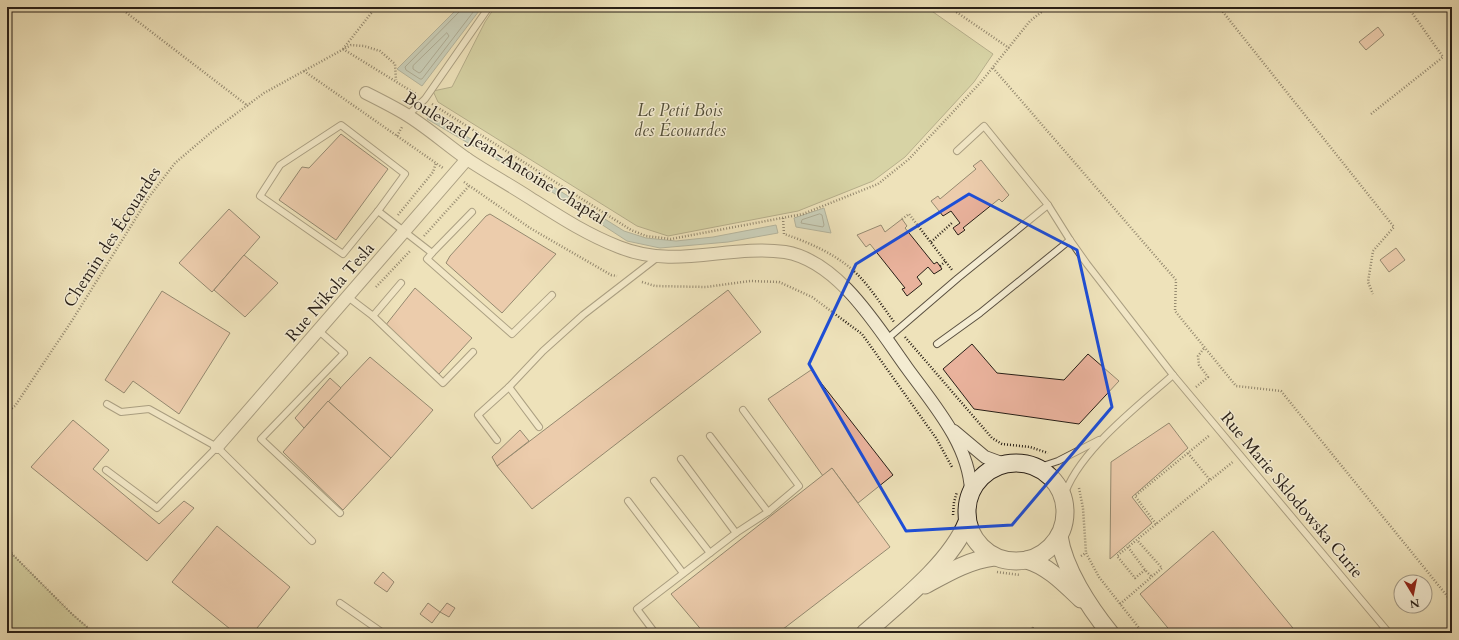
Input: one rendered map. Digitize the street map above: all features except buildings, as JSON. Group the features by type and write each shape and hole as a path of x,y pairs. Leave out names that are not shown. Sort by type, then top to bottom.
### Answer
{"main road":[{"path":"865,633 911,593 953,548 960,536 960,520 966,511 968,501 965,489 990,470 1004,464 1026,464 1037,468 1053,481 1059,489 1063,499 1064,518 1059,536 1053,544 1024,568"},
{"path":"960,520 993,563"},
{"path":"1059,536 1062,550 1068,565 1092,611"},
{"path":"911,593 964,565 979,560 993,563 1010,561 1024,568 1038,564 1058,578 1092,611 1110,633"}],"street":[{"name":"Boulevard Jean-Antoine Chaptal","path":"366,92 408,116 467,159 582,231 621,248 658,257 705,256 760,250 787,253 802,257 826,271 848,290 870,315 951,429 969,471 965,489"},
{"name":"Rue Nikola Tesla","path":"217,447 467,159"},
{"name":"Boulevard Jean-Antoine Chaptal","path":"951,429 985,457 1004,464"}],"lane":[{"path":"408,116 425,99 489,7"},
{"path":"341,125 405,174 378,211 343,254 260,196 280,165 341,125"},
{"name":"Rue Marie Sklodowska Curie","path":"958,151 984,126 1048,205 1070,240 1188,394 1389,633"},
{"path":"886,339 1048,205"},
{"path":"378,211 432,253"},
{"path":"472,212 427,259 512,334 552,295"},
{"path":"937,344 980,313 1070,240"},
{"path":"497,440 478,415 509,388 542,351 583,315 658,257"},
{"path":"373,316 401,283"},
{"path":"348,297 373,316 443,383 473,352"},
{"path":"318,331 344,353 261,439 340,513"},
{"path":"1063,499 1065,490 1072,476 1100,440 1173,375"},
{"path":"509,388 539,427"},
{"path":"107,404 121,412 149,409 217,447 312,541"},
{"path":"655,633 637,609 736,533 768,512 799,486 743,410"},
{"path":"710,436 768,512"},
{"path":"1037,468 1058,461 1100,440"},
{"path":"106,470 157,508 217,447"},
{"path":"681,459 736,533"},
{"path":"654,481 710,553"},
{"path":"628,501 683,574"},
{"path":"340,603 383,633"},
{"path":"371,633 375,627"}],"path":[{"path":"119,7 248,106"},
{"path":"343,49 376,7"},
{"path":"949,7 1009,48"},
{"path":"343,49 396,80 631,230 646,236 671,239 803,214 878,184 909,159 973,91 1030,21 1048,7"},
{"path":"1219,7 1394,227 1373,251 1368,282 1373,294"},
{"path":"1371,114 1443,57 1408,7"},
{"path":"343,49 352,45 364,46 380,51 395,64 396,80"},
{"name":"Chemin des Écouardes","path":"7,412 15,406 73,319 148,197 175,163 214,130 264,93 343,49"},
{"path":"993,68 1176,280 1175,310 1236,386 1280,391 1452,602"},
{"path":"304,71 530,228 611,275 655,286 706,287 750,281 779,282 812,297 862,334 936,438 954,470"},
{"path":"902,219 909,214 958,278"},
{"path":"783,218 784,234 803,240 836,258 860,277 914,348 992,438 1002,444 1020,445 1048,453 1058,461"},
{"path":"931,242 953,222"},
{"path":"940,266 946,261"},
{"path":"1188,394 1208,377 1199,365 1198,356 1205,347"},
{"path":"1156,524 1135,496 1218,429"},
{"path":"1188,453 1210,480"},
{"path":"1145,570 1135,578 1116,556 1241,456"},
{"path":"1072,476 1077,484 1083,508 1086,553"},
{"path":"960,520 954,502 965,489"},
{"path":"1120,604 1162,568 1136,540"},
{"path":"1128,547 1152,577"},
{"path":"7,549 72,614 94,633"},
{"path":"993,563 1006,574 1024,568"}],"highlighted area":[{"path":"969,194 1077,250 1112,407 1012,525 906,531 809,364 856,264"}],"green space":[{"name":"Le Petit Bois des Écouardes","path":"495,7 704,7 713,12 718,7 926,7 993,54 974,82 905,157 873,181 798,211 668,236 637,226 438,102 433,91 452,87 485,22"},
{"path":"7,549 72,614 94,633 7,633"}],"water":[{"path":"459,7 482,7 422,86 397,69"},
{"path":"429,115 536,176 624,231 646,238 676,241 713,237 776,225 778,233 728,242 660,248 627,241 552,192 427,119"},
{"path":"824,208 831,233 796,227 794,218"}]}
